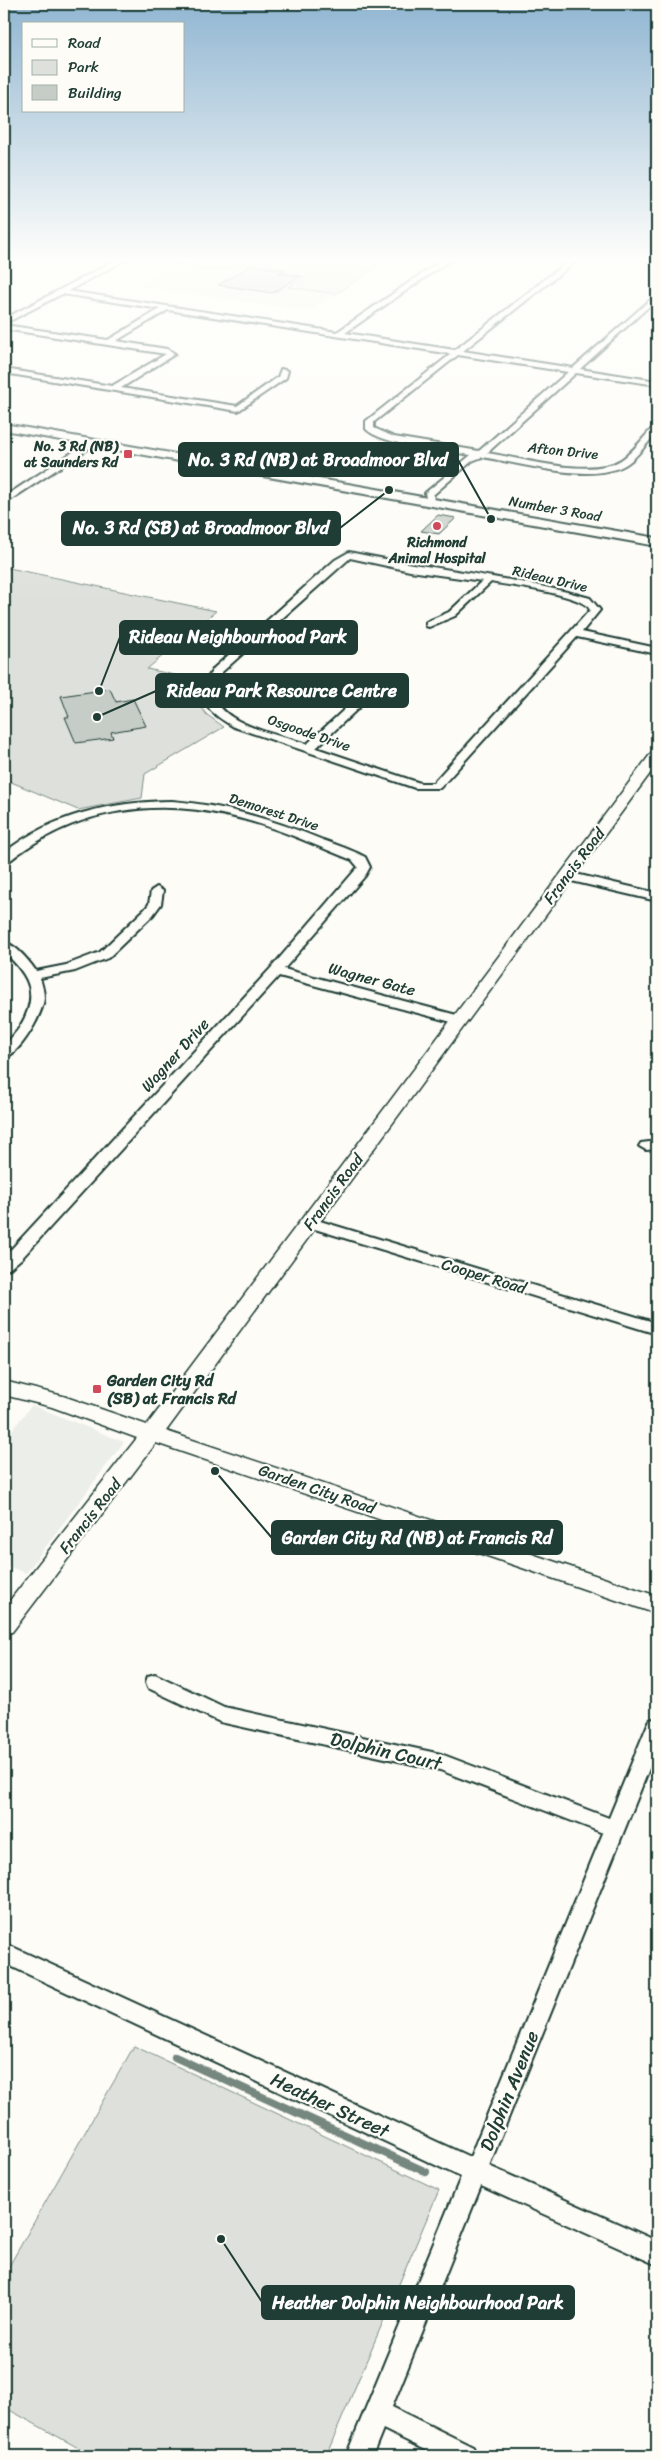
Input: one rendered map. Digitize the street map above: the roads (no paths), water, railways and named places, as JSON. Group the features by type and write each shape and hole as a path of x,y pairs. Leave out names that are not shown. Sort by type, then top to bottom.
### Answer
{"main road":[{"name":"Number 3 Road","path":"4,427 428,500 657,542"}],"street":[{"path":"15,373 238,409 282,378 283,373"},
{"path":"113,389 140,373"},
{"name":"Afton Drive","path":"430,373 376,416 369,426 373,432 384,437 478,456 574,469 604,469 625,461 657,428"},
{"path":"428,500 440,496 478,461 478,456 571,373"},
{"path":"592,373 657,383"},
{"path":"4,501 8,495 93,443"},
{"path":"222,447 286,458"},
{"name":"Rideau Drive","path":"350,555 416,569 488,579 571,595 590,602 595,610 436,786"},
{"name":"Osgoode Drive","path":"350,555 338,562 218,670 207,689 207,698 224,718 238,725 419,786 436,786"},
{"path":"429,624 452,614 488,579"},
{"path":"575,634 657,651"},
{"path":"308,748 365,696 368,683"},
{"name":"Francis Road","path":"4,1625 152,1434 657,755"},
{"name":"Demorest Drive","path":"4,859 34,836 65,822 123,808 163,805 204,807 238,814 347,853 359,858 363,863"},
{"name":"Wagner Drive","path":"4,1265 17,1254 276,971 361,873 363,863"},
{"path":"566,876 657,897"},
{"path":"33,976 70,968 104,955 149,912 154,904 157,891"},
{"path":"4,946 23,963 33,976 37,991 35,1009 21,1036 4,1054"},
{"name":"Wagner Gate","path":"276,971 459,1020"},
{"name":"Cooper Road","path":"310,1222 657,1329"},
{"name":"Garden City Road","path":"4,1388 56,1401 657,1605"},
{"name":"Dolphin Court","path":"155,1682 220,1714 441,1762 615,1829"},
{"name":"Dolphin Avenue","path":"359,2456 657,1726"},
{"name":"Heather Street","path":"4,1953 657,2254"},
{"path":"376,2412 464,2456"}],"waterway":[{"path":"175,2057 426,2172"}],"place":[{"name":"No. 3 Rd (NB) at Saunders Rd","path":"128,454"},
{"name":"No. 3 Rd (SB) at Broadmoor Blvd","path":"389,490"},
{"name":"No. 3 Rd (NB) at Broadmoor Blvd","path":"491,519"},
{"name":"Richmond Animal Hospital","path":"437,526"},
{"name":"Rideau Neighbourhood Park","path":"99,691"},
{"name":"Rideau Park Resource Centre","path":"97,717"},
{"name":"Garden City Rd (SB) at Francis Rd","path":"97,1389"},
{"name":"Garden City Rd (NB) at Francis Rd","path":"215,1471"},
{"name":"Heather Dolphin Neighbourhood Park","path":"221,2239"}]}
